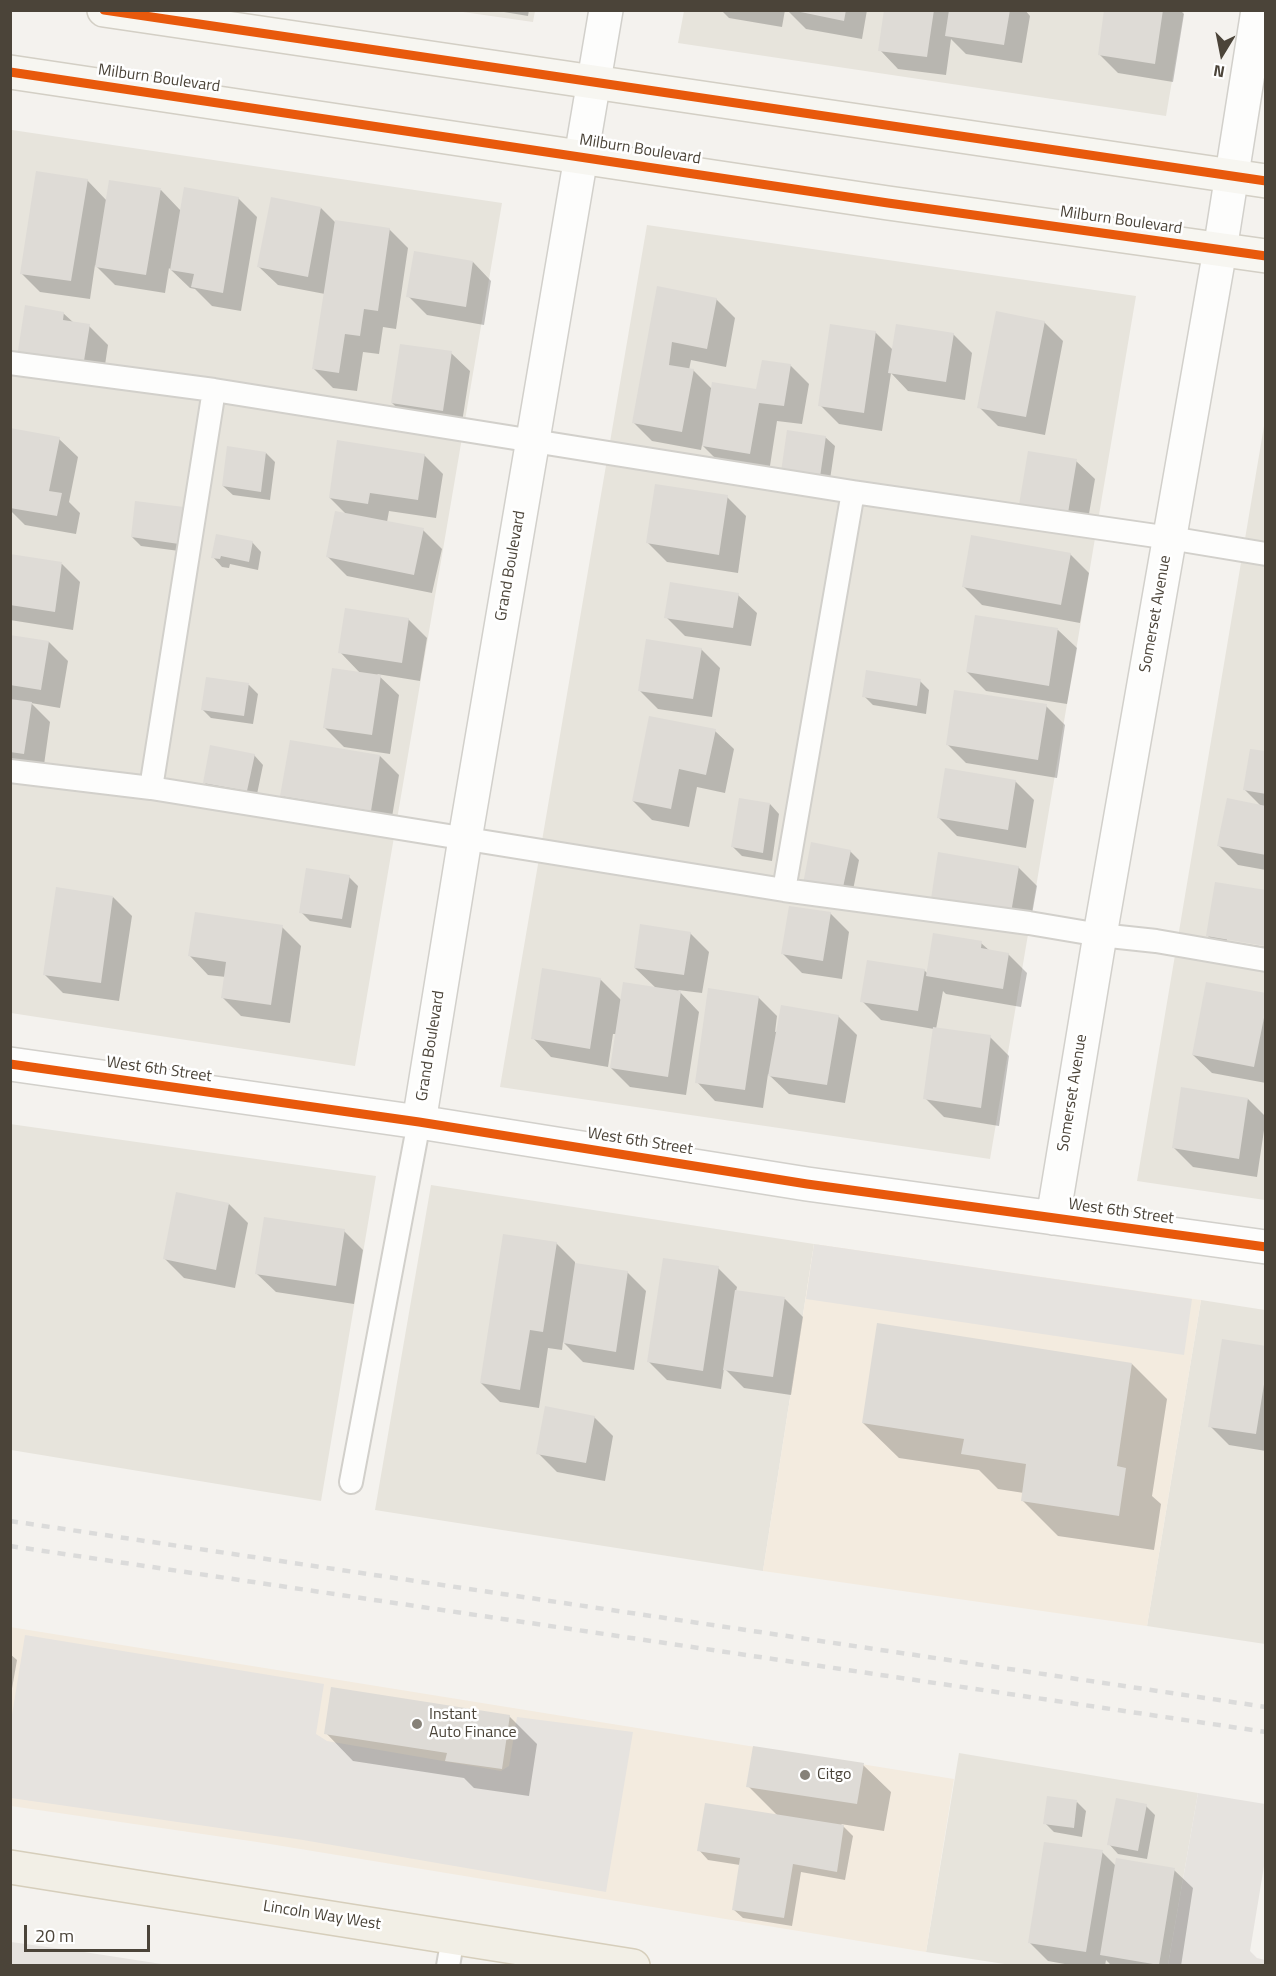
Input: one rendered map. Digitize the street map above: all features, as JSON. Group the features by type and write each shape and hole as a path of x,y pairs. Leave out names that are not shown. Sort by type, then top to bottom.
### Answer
{"main road":[{"name":"Lincoln Way West","path":"10,1867 451,1951 633,1965"}],"street":[{"path":"104,10 1266,181"},
{"name":"Grand Boulevard","path":"419,1122 606,10"},
{"name":"Somerset Avenue","path":"1053,1218 1220,250 1258,10"},
{"name":"Milburn Boulevard","path":"10,72 1266,256"},
{"name":"West 6th Street","path":"10,1064 419,1122 807,1184 1266,1247"}],"lane":[{"path":"10,363 214,390 853,492 1266,554"},
{"path":"151,788 214,390"},
{"path":"784,890 853,492"},
{"path":"10,771 151,788 784,890 1156,941 1266,960"},
{"path":"351,1482 419,1122"}],"shaded area":[{"path":"456,11 535,11 533,22"},
{"path":"684,11 1184,11 1166,116 678,43"},
{"path":"12,130 502,203 355,1066 11,1013"},
{"path":"647,225 1136,296 990,1159 500,1087"},
{"path":"1265,420 1265,1200 1137,1181"},
{"path":"10,1124 376,1176 321,1501 11,1450"},
{"path":"431,1185 814,1244 763,1571 375,1510"},
{"path":"814,1244 1201,1300 1147,1626 763,1571"},
{"path":"814,1244 1192,1299 1184,1355 806,1299"},
{"path":"1201,1300 1265,1310 1265,1644 1147,1626"},
{"path":"10,1627 954,1779 926,1952 264,1843 11,1806"},
{"path":"25,1635 324,1684 316,1734 327,1741 501,1771 509,1766 517,1717 633,1732 606,1892 303,1840 11,1798 11,1721"},
{"path":"959,1753 1198,1793 1168,1965 1011,1965 926,1952"},
{"path":"1198,1793 1265,1804 1265,1860 1250,1951 1257,1958 1265,1960 1265,1965 1168,1965"},
{"path":"11,1942 84,1952 168,1965 11,1965"}],"building":[{"path":"791,10 846,10 844,21"},
{"path":"884,10 934,10 927,57 878,51"},
{"path":"949,10 1010,10 1004,45 945,36"},
{"path":"1104,10 1163,10 1155,64 1098,55"},
{"path":"36,171 88,179 71,281 20,274"},
{"path":"109,180 161,188 146,275 95,267"},
{"path":"184,187 239,197 223,293 191,287 194,274 170,270"},
{"path":"271,197 321,207 308,277 257,267"},
{"path":"335,220 390,228 378,311 364,309 360,336 345,334 339,373 312,369"},
{"path":"414,251 473,261 466,307 406,297"},
{"path":"657,286 717,298 707,349 672,342 669,365 694,369 682,432 632,423"},
{"path":"25,305 64,312 63,320 90,324 83,367 17,357"},
{"path":"996,311 1045,321 1026,417 977,408"},
{"path":"830,324 876,331 864,413 818,406"},
{"path":"896,324 954,333 946,382 888,373"},
{"path":"400,344 452,351 443,411 391,403"},
{"path":"762,360 791,364 784,406 759,403 750,454 702,446 712,382 756,389"},
{"path":"10,428 60,437 49,491 62,493 57,516 10,508"},
{"path":"787,430 826,436 820,477 781,472"},
{"path":"337,440 425,454 418,500 370,493 368,504 329,498"},
{"path":"227,446 266,452 261,492 222,486"},
{"path":"1028,451 1077,459 1068,513 1019,505"},
{"path":"655,484 728,495 719,555 646,543"},
{"path":"135,501 184,507 179,544 131,537"},
{"path":"335,511 424,528 414,575 326,557"},
{"path":"216,534 253,541 249,562 221,556 220,559 211,558"},
{"path":"971,535 1071,553 1061,605 962,587"},
{"path":"10,554 62,562 55,612 10,605"},
{"path":"670,582 739,593 733,628 664,618"},
{"path":"345,608 409,618 402,663 338,653"},
{"path":"975,615 1058,628 1049,686 966,672"},
{"path":"10,635 49,641 41,690 10,685"},
{"path":"646,639 702,648 693,699 638,691"},
{"path":"332,668 381,675 372,735 323,728"},
{"path":"866,670 921,679 917,706 862,697"},
{"path":"206,677 249,683 244,716 201,710"},
{"path":"954,690 1047,704 1038,760 946,745"},
{"path":"10,699 32,702 24,754 10,752"},
{"path":"649,716 716,729 706,775 679,769 671,809 632,801"},
{"path":"290,740 380,755 371,811 280,796"},
{"path":"210,745 255,754 247,791 203,783"},
{"path":"1250,749 1266,751 1266,794 1243,790"},
{"path":"945,768 1016,780 1008,830 937,818"},
{"path":"739,798 770,803 763,853 731,847"},
{"path":"1227,798 1266,806 1266,855 1217,846"},
{"path":"811,842 851,850 842,892 803,884"},
{"path":"938,852 1019,866 1011,913 931,899"},
{"path":"306,868 350,875 342,919 299,913"},
{"path":"1215,882 1266,890 1265,946 1206,936"},
{"path":"56,887 113,896 101,983 43,975"},
{"path":"789,906 831,912 823,961 781,954"},
{"path":"195,912 283,925 271,1005 221,998 226,962 188,956"},
{"path":"640,924 691,932 684,975 634,968"},
{"path":"933,933 982,941 981,948 1009,953 1003,989 926,976"},
{"path":"867,960 925,969 918,1011 860,1002"},
{"path":"542,968 601,978 590,1049 531,1039"},
{"path":"623,982 681,991 668,1077 610,1068"},
{"path":"1206,982 1266,993 1266,1008 1254,1067 1192,1055"},
{"path":"708,988 759,996 745,1090 695,1083"},
{"path":"781,1005 839,1015 827,1085 768,1076"},
{"path":"933,1027 991,1035 981,1108 923,1099"},
{"path":"1181,1087 1248,1098 1239,1159 1172,1148"},
{"path":"176,1192 229,1203 216,1270 163,1259"},
{"path":"264,1217 345,1229 336,1286 255,1274"},
{"path":"503,1234 557,1242 543,1332 530,1330 520,1390 480,1383"},
{"path":"663,1258 719,1266 703,1371 647,1362"},
{"path":"575,1263 628,1271 616,1352 563,1343"},
{"path":"735,1290 785,1297 773,1377 723,1370"},
{"path":"877,1323 1132,1363 1117,1466 1126,1468 1119,1516 1021,1501 1026,1464 961,1454 964,1439 862,1423"},
{"path":"1222,1339 1266,1346 1266,1372 1256,1434 1208,1427"},
{"path":"545,1406 595,1416 586,1463 536,1454"},
{"name":"Instant Auto Finance","path":"331,1687 510,1715 502,1769 445,1761 447,1753 324,1734"},
{"name":"Citgo","path":"753,1746 864,1763 857,1804 746,1787"},
{"path":"1047,1796 1077,1800 1074,1828 1043,1824"},
{"path":"1116,1798 1147,1804 1138,1851 1107,1845"},
{"name":"Citgo","path":"705,1803 844,1825 837,1872 793,1864 784,1918 732,1910 740,1858 697,1851"},
{"path":"1044,1842 1103,1850 1086,1952 1028,1943"},
{"path":"1116,1858 1175,1868 1159,1965 1100,1955"}],"railway":[{"path":"10,1521 1266,1707"},
{"path":"10,1546 1266,1732"}],"cycle path":[{"path":"104,10 1266,181"},
{"path":"10,72 888,203 1266,256"},
{"path":"10,1064 419,1122 807,1184 1266,1247"}],"place":[{"name":"Instant Auto Finance","path":"417,1724"},
{"name":"Citgo","path":"805,1775"}]}
